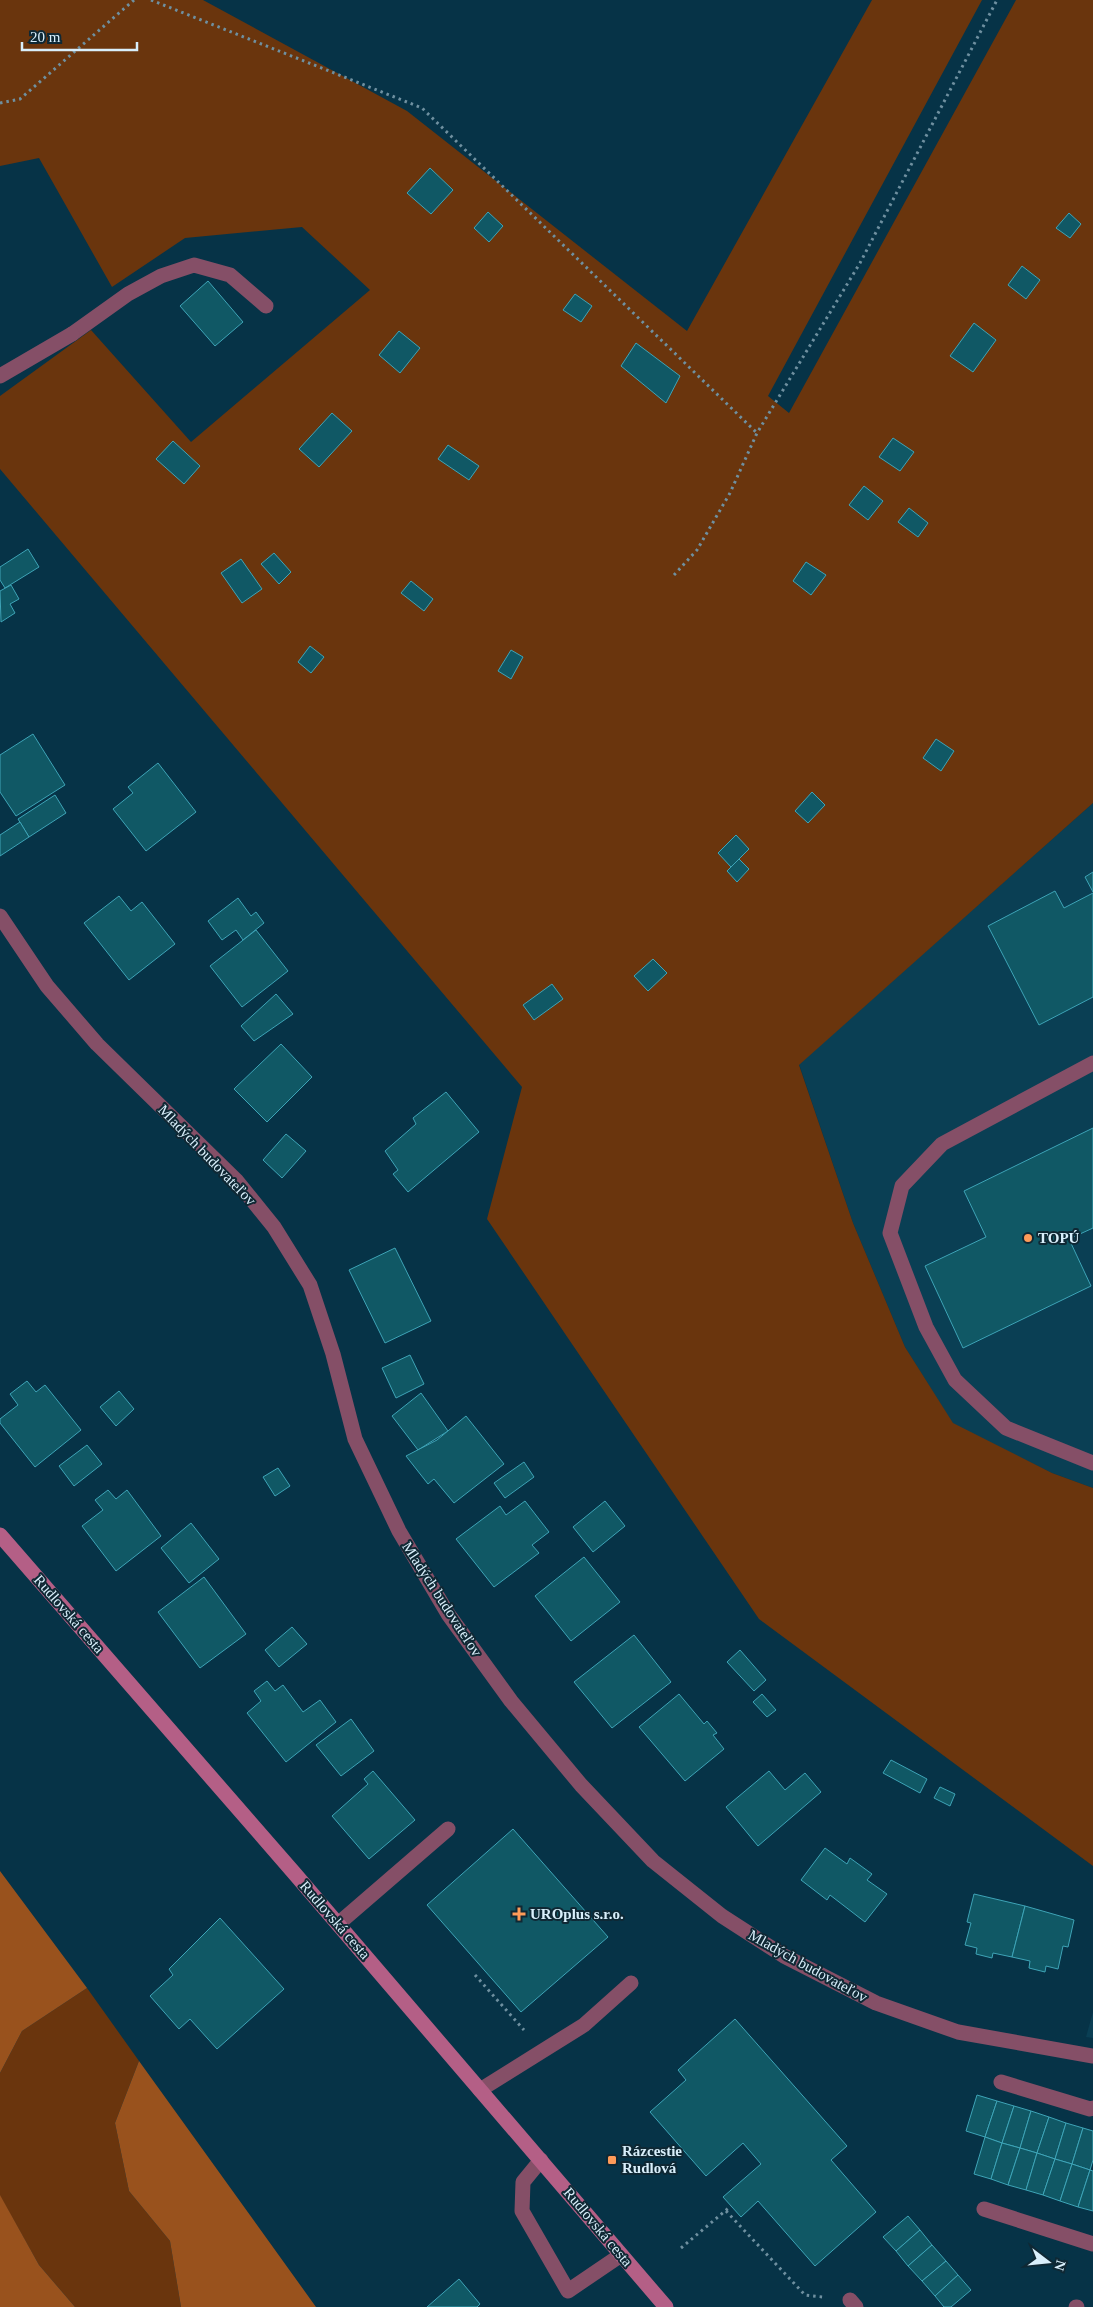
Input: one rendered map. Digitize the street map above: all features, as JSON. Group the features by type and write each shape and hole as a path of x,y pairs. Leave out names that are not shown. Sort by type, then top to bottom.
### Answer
{"street":[{"path":"0,376 72,334 128,294 161,276 194,265 230,275 266,306"},
{"name":"Mladých budovateľov","path":"0,916 47,986 97,1044 236,1180 274,1227 310,1285 333,1354 355,1439 399,1531 443,1606 511,1701 581,1785 653,1861 722,1916 784,1956 876,2003 958,2032 1093,2056"},
{"path":"1093,1062 942,1144 902,1186 890,1233 926,1327 954,1380 1006,1428 1093,1463"},
{"name":"Rudlovská cesta","path":"0,1535 338,1924 666,2307"},
{"path":"338,1924 448,1829"},
{"path":"480,2090 584,2025 631,1983"},
{"path":"1001,2082 1090,2109 1093,2108"},
{"path":"541,2160 523,2182 522,2211 568,2291 621,2255"},
{"path":"984,2209 1093,2244"}],"path":[{"path":"0,103 20,99 134,0"},
{"path":"151,0 422,108 757,433"},
{"path":"674,576 697,550 725,501 757,433 860,263 998,0"},
{"path":"475,1975 542,2051"},
{"path":"681,2248 731,2206"},
{"path":"726,2211 805,2295 853,2304"}],"shaded area":[{"path":"0,0 203,0 407,111 687,331 872,0 982,0 768,396 789,413 1016,0 1093,0 1093,803 799,1065 853,1223 905,1347 953,1423 1052,1473 1093,1488 1093,1866 759,1619 487,1219 522,1087 0,469 0,396 91,330 191,442 370,290 302,227 185,238 112,287 39,158 0,166"},
{"path":"1093,803 1093,1488 1052,1473 953,1424 905,1347 853,1223 799,1064"},
{"path":"0,1871 87,1988 22,2031 0,2073"},
{"path":"87,1988 139,2061 115,2123 129,2191 170,2241 181,2307 75,2307 39,2265 0,2196 0,2073 22,2031"},
{"path":"1093,2012 1093,2038 1086,2037"},
{"path":"139,2061 316,2307 181,2307 170,2241 129,2191 115,2123"},
{"path":"0,2195 39,2265 75,2307 0,2307"}],"building":[{"path":"430,168 453,190 431,214 407,193"},
{"path":"488,212 503,226 489,242 474,228"},
{"path":"1069,213 1081,224 1070,238 1056,228"},
{"path":"1022,266 1040,280 1026,299 1008,285"},
{"path":"208,281 243,322 215,346 180,306"},
{"path":"575,294 592,306 581,322 563,310"},
{"path":"974,323 996,340 973,372 950,356"},
{"path":"399,331 420,348 400,373 379,355"},
{"path":"636,343 680,376 666,403 621,366"},
{"path":"332,413 352,431 319,467 299,449"},
{"path":"893,438 914,452 900,471 879,457"},
{"path":"173,441 200,466 184,484 156,459"},
{"path":"448,445 479,466 469,480 438,459"},
{"path":"864,486 883,501 868,520 849,505"},
{"path":"909,508 928,523 918,537 898,522"},
{"path":"28,549 39,567 5,588 0,580 0,567"},
{"path":"274,553 291,572 279,584 261,564"},
{"path":"241,559 262,589 242,603 221,573"},
{"path":"806,562 826,575 811,595 793,581"},
{"path":"411,581 433,599 424,611 401,593"},
{"path":"11,585 19,599 10,604 15,613 1,622 0,591"},
{"path":"310,646 324,657 311,673 298,662"},
{"path":"511,650 523,657 511,679 498,671"},
{"path":"33,734 65,785 16,816 0,792 0,755"},
{"path":"936,739 954,751 941,771 923,758"},
{"path":"158,763 196,812 146,851 113,809 133,793 128,787"},
{"path":"812,792 825,805 808,823 795,811"},
{"path":"55,795 66,813 29,837 18,819"},
{"path":"20,822 29,837 0,856 0,835"},
{"path":"736,835 749,849 731,867 718,853"},
{"path":"739,859 749,869 737,882 727,871"},
{"path":"1093,872 1093,892 1085,877"},
{"path":"1055,891 1064,908 1093,893 1093,997 1039,1025 988,926"},
{"path":"119,896 131,911 142,902 175,944 129,980 84,923"},
{"path":"238,898 251,916 256,912 264,923 243,940 236,930 222,940 208,921"},
{"path":"256,930 288,971 242,1007 210,966"},
{"path":"653,959 667,973 648,991 634,976"},
{"path":"552,984 563,999 534,1020 523,1005"},
{"path":"276,994 293,1014 254,1041 241,1026"},
{"path":"281,1044 312,1077 267,1122 234,1089"},
{"path":"446,1092 479,1132 408,1192 393,1174 398,1170 385,1151 416,1124 413,1118"},
{"name":"TOPÚ","path":"1093,1128 1093,1228 1069,1239 1091,1286 963,1348 925,1266 986,1237 964,1191"},
{"path":"286,1134 306,1151 282,1178 263,1160"},
{"path":"395,1248 431,1321 385,1343 349,1270"},
{"path":"410,1355 424,1384 396,1398 382,1368"},
{"path":"27,1381 36,1392 45,1385 81,1430 35,1467 0,1423 0,1419 18,1405 10,1394"},
{"path":"119,1391 134,1409 116,1426 100,1407"},
{"path":"421,1393 448,1431 418,1450 392,1416"},
{"path":"466,1416 504,1464 454,1503 434,1479 428,1484 406,1456 437,1440"},
{"path":"87,1445 102,1464 74,1486 59,1466"},
{"path":"524,1462 534,1477 505,1498 494,1483"},
{"path":"278,1468 290,1486 275,1496 263,1477"},
{"path":"108,1490 116,1499 127,1490 161,1536 116,1571 82,1526 103,1510 95,1500"},
{"path":"525,1501 549,1532 532,1545 539,1553 494,1587 456,1539 500,1506 506,1515"},
{"path":"605,1501 625,1526 593,1552 573,1527"},
{"path":"191,1523 219,1559 189,1583 161,1548"},
{"path":"584,1557 620,1602 571,1641 535,1596"},
{"path":"204,1577 246,1634 200,1668 158,1612"},
{"path":"292,1627 307,1644 279,1667 265,1650"},
{"path":"634,1635 671,1682 612,1728 574,1682"},
{"path":"740,1650 766,1680 754,1691 727,1662"},
{"path":"267,1681 275,1691 283,1685 303,1712 320,1700 336,1722 286,1762 247,1713 261,1701 254,1691"},
{"path":"679,1694 704,1724 707,1721 717,1733 713,1735 724,1749 685,1781 639,1727"},
{"path":"762,1694 776,1710 767,1717 753,1702"},
{"path":"351,1719 374,1751 341,1776 316,1745"},
{"path":"891,1760 927,1779 920,1793 883,1773"},
{"path":"373,1771 415,1820 369,1859 332,1816 368,1784 364,1779"},
{"path":"769,1771 785,1790 805,1773 821,1792 758,1846 726,1807"},
{"path":"940,1787 955,1794 950,1806 934,1798"},
{"path":"513,1829 608,1937 521,2012 427,1905"},
{"path":"825,1848 847,1864 850,1858 872,1874 867,1880 887,1894 865,1922 830,1895 827,1900 801,1880"},
{"path":"974,1894 1025,1906 1012,1957 993,1953 992,1958 976,1954 977,1948 965,1945 971,1923 967,1922"},
{"path":"1025,1906 1074,1920 1068,1947 1063,1946 1058,1969 1046,1966 1045,1972 1029,1968 1030,1961 1012,1957"},
{"path":"220,1918 284,1989 217,2049 190,2019 179,2029 150,1996 173,1975 169,1969"},
{"path":"735,2019 847,2146 831,2160 876,2212 815,2266 758,2201 741,2217 723,2197 761,2164 743,2143 706,2176 650,2112 686,2080 678,2070"},
{"path":"977,2095 997,2101 985,2137 966,2131"},
{"path":"997,2101 1014,2106 1002,2143 985,2137"},
{"path":"1014,2106 1031,2111 1020,2148 1002,2143"},
{"path":"1031,2111 1049,2117 1037,2153 1020,2148"},
{"path":"1049,2117 1066,2123 1055,2159 1037,2153"},
{"path":"1066,2123 1083,2128 1072,2164 1055,2159"},
{"path":"1083,2128 1093,2131 1093,2160 1090,2170 1072,2164"},
{"path":"985,2137 1002,2143 991,2179 974,2174"},
{"path":"1002,2143 1020,2148 1008,2185 991,2179"},
{"path":"1020,2148 1037,2153 1026,2190 1008,2185"},
{"path":"1037,2153 1055,2159 1043,2195 1026,2190"},
{"path":"1055,2159 1072,2164 1060,2201 1043,2195"},
{"path":"1072,2164 1090,2170 1078,2207 1060,2201"},
{"path":"1090,2170 1093,2171 1093,2211 1078,2207"},
{"path":"908,2216 920,2230 896,2251 883,2237"},
{"path":"920,2230 932,2245 908,2266 896,2251"},
{"path":"932,2245 946,2261 922,2281 908,2266"},
{"path":"946,2261 958,2275 935,2296 922,2281"},
{"path":"958,2275 971,2290 951,2307 944,2307 935,2296"},
{"path":"459,2279 480,2304 477,2307 427,2307"}],"place":[{"name":"TOPÚ","path":"1028,1238"},
{"name":"UROplus s.r.o.","path":"519,1914"},
{"name":"Rázcestie Rudlová","path":"612,2160"}]}
